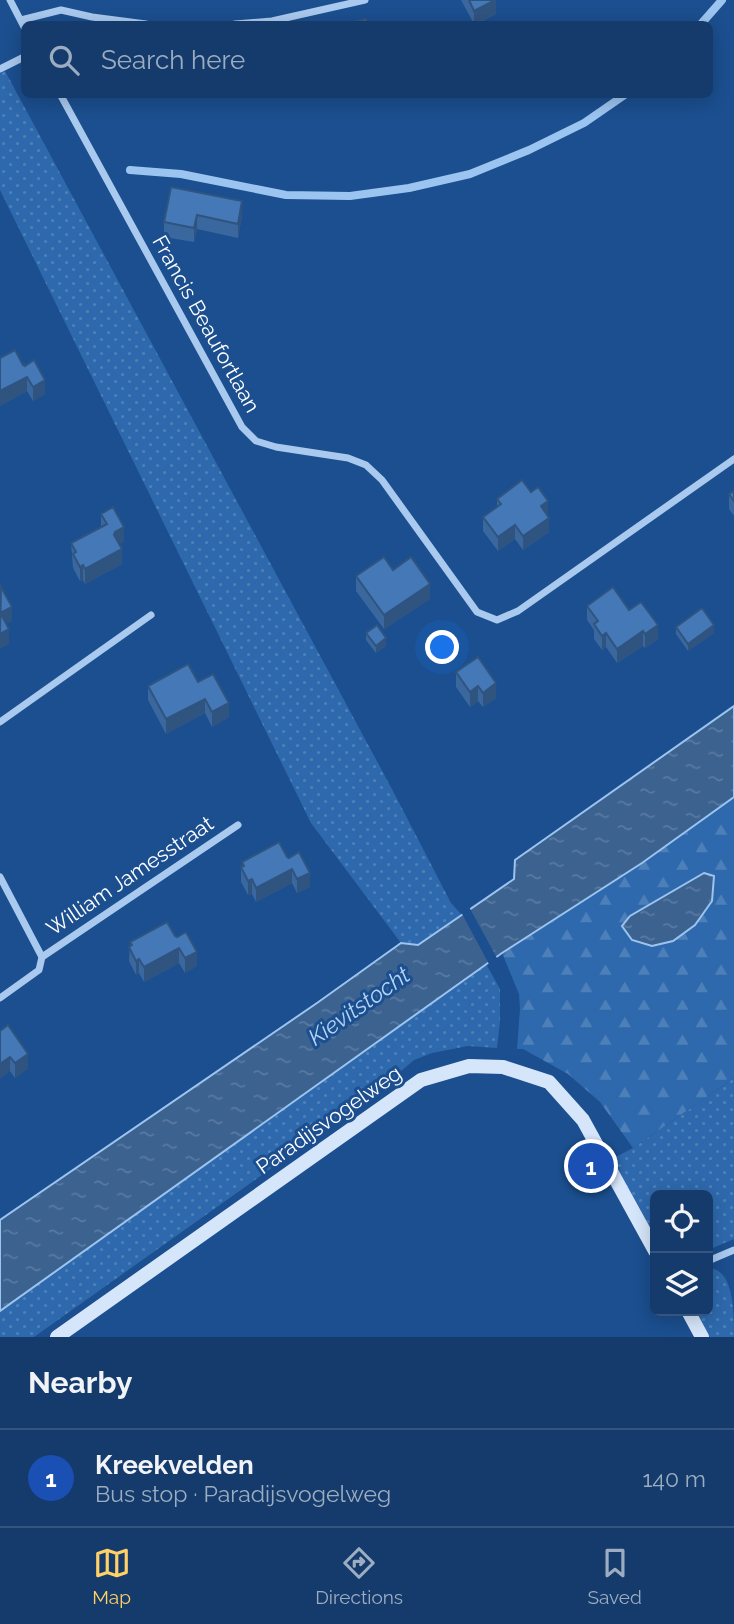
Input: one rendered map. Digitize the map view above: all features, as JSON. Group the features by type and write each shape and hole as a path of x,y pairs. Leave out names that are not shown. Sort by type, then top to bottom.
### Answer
{"street":[{"path":"9,0 21,21"},
{"path":"272,21 365,0"},
{"path":"31,21 61,10 123,21"},
{"path":"0,69 21,58"},
{"name":"Francis Beaufortlaan","path":"62,98 242,426 256,440 276,447 348,458 366,465 382,480 477,612 497,620 518,611 734,459"},
{"path":"0,722 151,615"},
{"name":"William Jamesstraat","path":"42,957 238,825"},
{"name":"William Jamesstraat","path":"0,877 42,957 39,970 0,998"},
{"name":"Paradijsvogelweg","path":"57,1337 421,1080 469,1066 503,1067 549,1082 583,1121 650,1242"},
{"path":"713,1259 734,1250"},
{"path":"691,1316 702,1337"}],"green space":[{"path":"5,71 451,903 461,914 418,945 401,943 311,823 0,190 0,74"},
{"path":"734,797 734,1078 633,1148 600,1102 568,1074 523,1049 517,1049 519,994 502,953 642,863"},
{"path":"486,964 500,989 497,1048 468,1046 432,1053 414,1060 321,1133 34,1337 0,1337 0,1311"},
{"path":"734,1078 734,1239 713,1248 713,1190 650,1190 650,1232 612,1159 633,1148"},
{"path":"713,1269 721,1273 729,1287 734,1337 707,1337 695,1316 713,1316"}],"water":[{"name":"Kievitstocht","path":"734,706 734,797 642,863 502,953 0,1311 0,1220 401,943 418,945 514,879 515,860"},
{"path":"704,873 714,876 712,901 695,925 673,941 652,946 632,940 622,926 630,916"}],"pier":[{"path":"468,905 498,960 490,966 460,910"}],"building":[{"path":"469,0 495,0 474,11"},
{"path":"171,187 242,201 238,224 197,215 194,228 164,222"},
{"path":"15,350 23,365 34,360 45,380 33,387 27,377 0,391 0,358"},
{"path":"522,480 531,492 538,487 548,501 541,506 549,518 523,536 515,525 498,537 483,517 501,504 497,499"},
{"path":"113,507 124,527 114,535 122,549 85,569 83,565 80,567 71,543 107,524 101,514"},
{"path":"384,557 393,570 411,557 430,584 384,615 356,576"},
{"path":"1,587 12,607 1,614 9,629 0,634"},
{"path":"613,587 629,610 641,602 658,625 645,634 643,631 617,649 606,633 602,636 594,624 598,621 587,606"},
{"path":"702,608 714,625 688,644 676,627"},
{"path":"377,625 386,638 376,646 366,633"},
{"path":"478,657 496,683 483,693 478,686 470,692 456,672"},
{"path":"188,664 198,682 213,674 229,703 212,712 205,699 166,719 148,686"},
{"path":"279,842 289,858 299,852 310,873 297,879 292,869 256,888 252,879 248,881 241,867 244,866 242,862"},
{"path":"167,922 175,936 186,932 197,952 185,958 179,948 144,967 139,959 136,961 129,947 132,945 130,942"},
{"path":"8,1025 28,1054 15,1063 10,1057 0,1064 0,1031"}],"waterway":[{"path":"704,21 722,0"},
{"path":"130,170 181,174 286,195 350,196 409,188 470,174 529,150 584,123 620,98"}],"place":[{"name":"Kreekvelden","path":"591,1166"}]}
